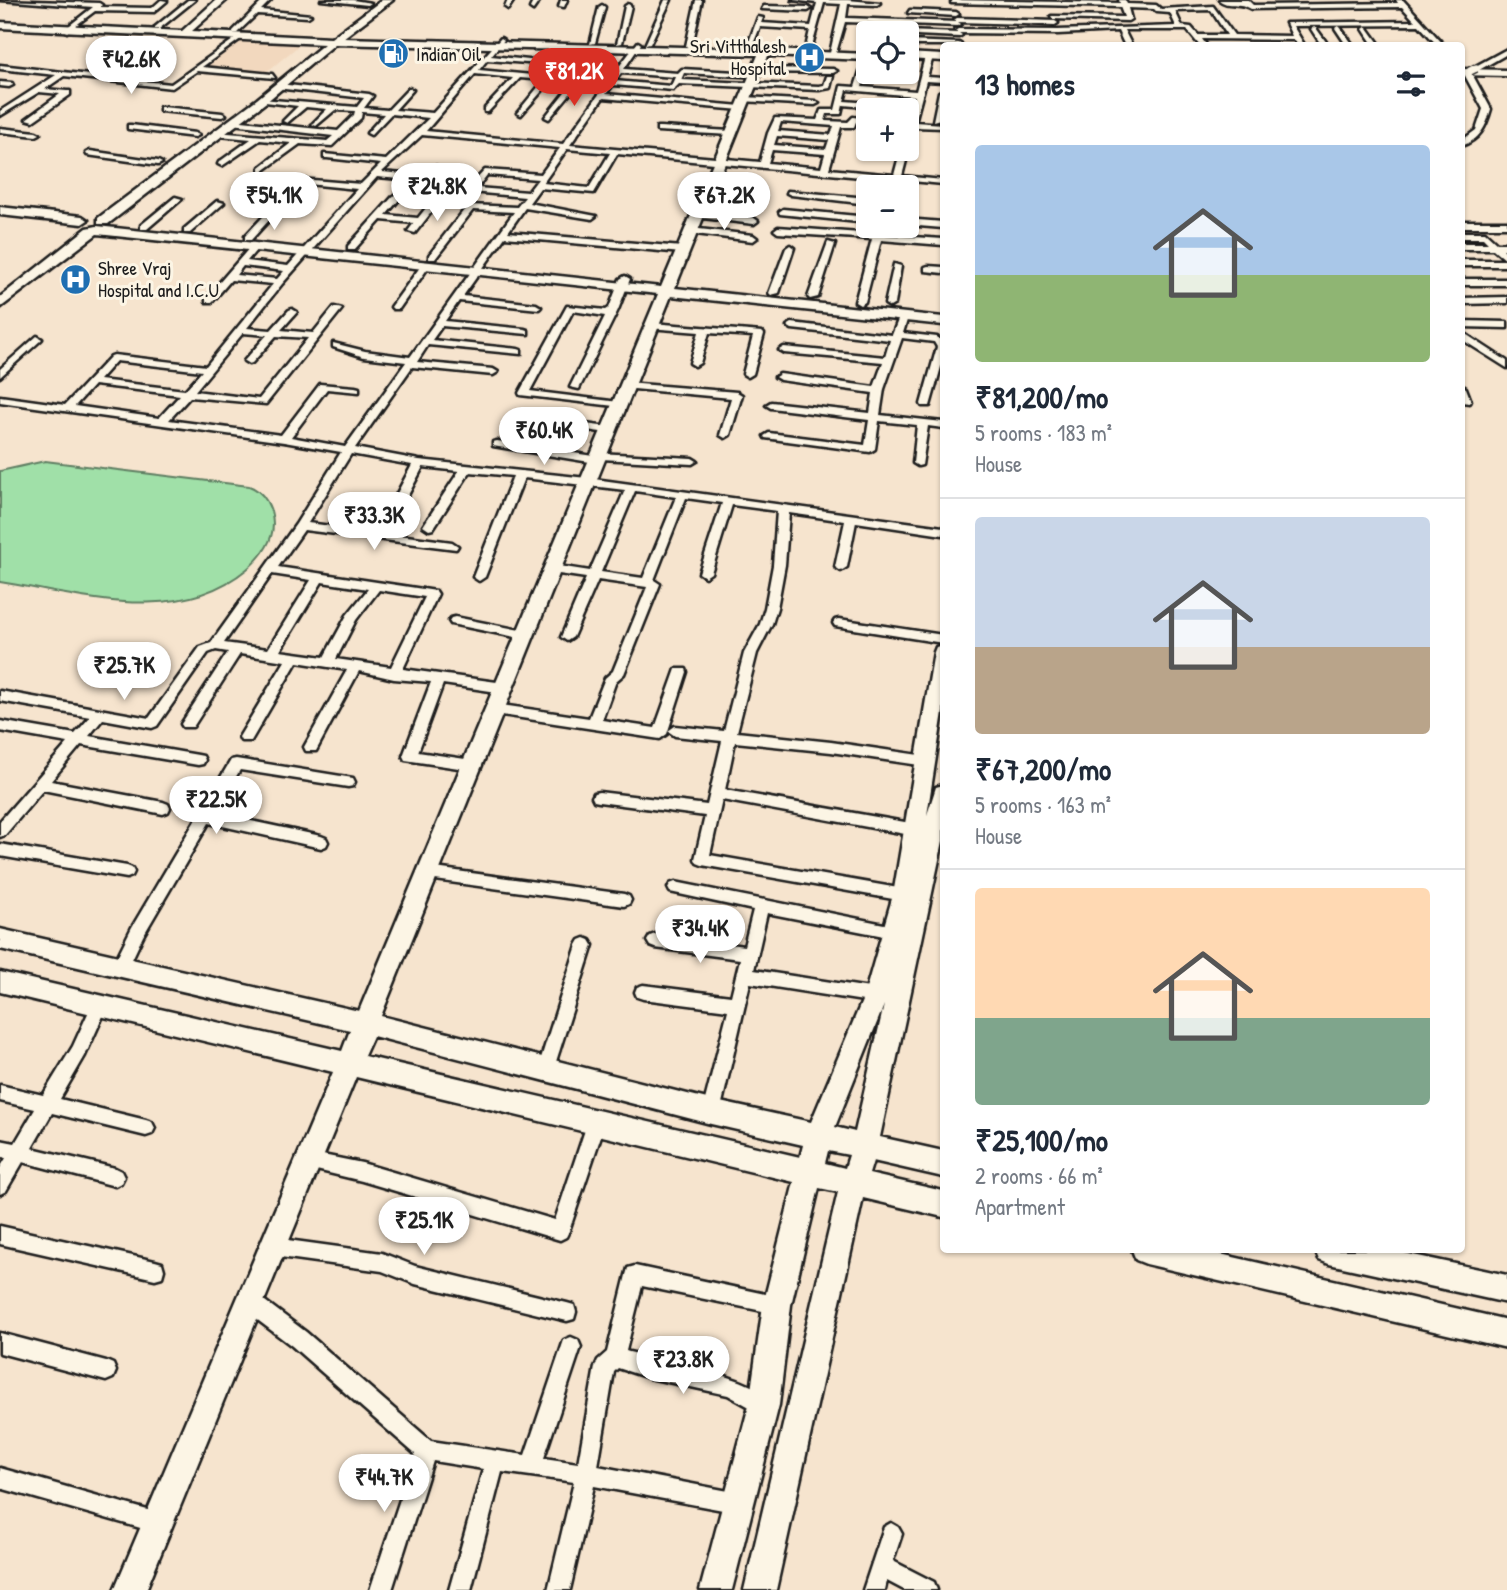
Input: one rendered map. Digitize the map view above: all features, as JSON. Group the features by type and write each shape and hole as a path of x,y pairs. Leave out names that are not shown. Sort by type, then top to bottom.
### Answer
{"street":[{"path":"3,0 154,10 164,1"},
{"path":"69,28 106,0"},
{"path":"157,29 192,0"},
{"path":"187,30 222,0"},
{"path":"0,67 168,86 176,84 237,34 268,0"},
{"path":"324,0 371,2"},
{"path":"328,38 388,0"},
{"path":"533,8 537,0"},
{"path":"215,646 301,526 347,452 610,83 640,45 668,0"},
{"path":"665,102 678,79 690,48 699,0"},
{"path":"795,0 877,3"},
{"path":"808,52 821,0"},
{"path":"1222,0 1246,1 1251,7 1401,3 1439,42"},
{"path":"834,52 845,1"},
{"path":"960,42 953,1 1123,4 1156,7 1159,11 1173,14 1204,17"},
{"path":"1005,1 1018,32"},
{"path":"1050,1 1060,42"},
{"path":"0,287 219,134 261,101 271,82 371,2"},
{"path":"1332,3 1350,24"},
{"path":"130,1590 731,133 754,73 757,25 766,4 844,10"},
{"path":"1123,4 1131,28"},
{"path":"619,43 628,6"},
{"path":"592,43 602,7"},
{"path":"1180,28 1172,9 1213,8 1231,37"},
{"path":"257,12 308,15"},
{"path":"910,12 957,23 1018,32 1189,28 1201,42"},
{"path":"919,27 957,23 1009,12 1053,17 1128,19"},
{"path":"1293,15 1413,14"},
{"path":"761,16 816,19"},
{"path":"919,22 1013,22 1053,17"},
{"path":"843,20 879,21"},
{"path":"1300,42 1288,24 1422,23"},
{"path":"2,24 328,38 640,45"},
{"path":"757,25 814,28"},
{"path":"69,28 187,30 237,34"},
{"path":"1338,28 1348,42"},
{"path":"1120,29 1127,42"},
{"path":"1314,29 1323,42"},
{"path":"1366,29 1375,42"},
{"path":"1091,30 1096,38"},
{"path":"1197,37 1300,42"},
{"path":"500,42 619,43 690,48 754,73 815,103"},
{"path":"162,422 363,187 420,133 500,42"},
{"path":"919,43 940,44"},
{"path":"690,48 754,73 832,74 827,86 823,88 713,65"},
{"path":"1465,70 1507,51"},
{"path":"601,96 665,102 808,52 856,55"},
{"path":"488,58 554,63"},
{"path":"475,72 610,83 754,73 856,58"},
{"path":"919,58 940,60"},
{"path":"919,98 929,59"},
{"path":"197,69 369,96 359,109 358,116 329,144"},
{"path":"1465,70 1507,71"},
{"path":"1465,70 1487,109 1482,130 1465,143"},
{"path":"619,71 678,79"},
{"path":"0,114 63,74"},
{"path":"488,110 518,76"},
{"path":"521,113 549,79"},
{"path":"924,79 940,80"},
{"path":"549,117 577,81"},
{"path":"0,84 9,85"},
{"path":"858,89 860,84"},
{"path":"820,123 824,112 838,112 844,88 940,92"},
{"path":"30,119 67,93 37,90"},
{"path":"371,133 409,90"},
{"path":"261,101 436,116"},
{"path":"0,102 15,104"},
{"path":"840,103 856,104"},
{"path":"936,119 940,104"},
{"path":"287,121 304,105"},
{"path":"316,124 333,107"},
{"path":"163,109 227,111"},
{"path":"0,304 168,156 227,111"},
{"path":"763,166 778,120 851,125 853,119 856,119"},
{"path":"232,122 340,134"},
{"path":"824,171 838,124"},
{"path":"919,125 940,126"},
{"path":"131,127 195,135"},
{"path":"660,129 731,133"},
{"path":"0,130 36,134"},
{"path":"420,133 824,171 856,176"},
{"path":"772,133 833,138"},
{"path":"219,134 338,145 324,160 387,163"},
{"path":"222,164 258,138"},
{"path":"263,169 297,142"},
{"path":"768,146 829,152"},
{"path":"530,195 471,190 478,181 539,183 591,191 615,151"},
{"path":"90,153 168,156"},
{"path":"419,190 436,168"},
{"path":"375,174 458,182"},
{"path":"278,179 363,187"},
{"path":"919,183 940,182"},
{"path":"791,193 856,200"},
{"path":"351,248 400,194"},
{"path":"412,231 440,196"},
{"path":"144,227 178,199"},
{"path":"187,232 220,203"},
{"path":"209,300 241,263 251,243 278,206"},
{"path":"396,307 471,207 522,208 592,216"},
{"path":"0,211 89,225 623,283 774,293 940,310"},
{"path":"783,212 856,219"},
{"path":"380,218 420,221"},
{"path":"0,219 144,227 251,243"},
{"path":"690,232 754,221"},
{"path":"919,223 940,225"},
{"path":"1465,224 1507,224"},
{"path":"778,230 856,236"},
{"path":"503,234 690,232 752,238"},
{"path":"1465,235 1485,235 1507,258"},
{"path":"860,302 877,238 940,242"},
{"path":"813,297 831,244"},
{"path":"1465,246 1507,246"},
{"path":"308,249 351,248 429,261"},
{"path":"774,293 790,248"},
{"path":"241,263 291,269"},
{"path":"1465,263 1507,263"},
{"path":"890,304 897,266"},
{"path":"928,269 940,270"},
{"path":"230,277 279,282"},
{"path":"1465,282 1507,282"},
{"path":"575,387 613,310 623,283"},
{"path":"668,287 940,321"},
{"path":"457,298 536,307"},
{"path":"1465,301 1507,300"},
{"path":"613,310 607,313 569,308 524,393 737,395 725,435"},
{"path":"92,382 262,402 337,309"},
{"path":"249,361 292,312"},
{"path":"769,436 870,449 878,391 903,317"},
{"path":"440,323 525,332"},
{"path":"1465,324 1505,328"},
{"path":"652,326 759,334 748,374"},
{"path":"792,326 937,340 940,344"},
{"path":"239,330 314,336"},
{"path":"695,363 705,330"},
{"path":"1465,337 1507,365"},
{"path":"0,374 37,339"},
{"path":"426,342 518,352"},
{"path":"336,345 364,354 493,372"},
{"path":"784,350 888,360"},
{"path":"926,404 940,354"},
{"path":"67,409 114,358 209,369"},
{"path":"779,377 878,391"},
{"path":"284,439 324,386 355,390"},
{"path":"0,400 284,439 419,463 587,481 940,531"},
{"path":"771,405 940,425"},
{"path":"517,418 608,430"},
{"path":"918,463 923,423"},
{"path":"497,444 597,458 692,460"},
{"path":"392,514 419,463"},
{"path":"429,526 466,469"},
{"path":"479,578 519,475"},
{"path":"567,637 631,488"},
{"path":"647,583 682,495"},
{"path":"705,573 728,501"},
{"path":"783,509 784,531 768,620 750,653 722,762 719,794 712,811 702,859 904,895"},
{"path":"841,567 851,518"},
{"path":"301,526 452,546"},
{"path":"552,569 654,584 618,674 611,678 594,724"},
{"path":"269,570 432,594 394,674"},
{"path":"271,655 319,577"},
{"path":"327,664 351,618 376,586"},
{"path":"455,621 525,635"},
{"path":"839,623 940,639"},
{"path":"0,696 152,723 204,649 215,646 504,688"},
{"path":"188,724 236,650"},
{"path":"246,737 293,658"},
{"path":"312,747 354,668"},
{"path":"495,709 660,734 681,671"},
{"path":"716,1590 764,1405 777,1306 818,1137 876,996 904,895 940,671"},
{"path":"438,680 410,756 472,765"},
{"path":"0,831 99,715"},
{"path":"0,726 198,760"},
{"path":"675,731 831,747 926,761"},
{"path":"120,967 137,932 236,764 348,782"},
{"path":"41,784 163,808"},
{"path":"719,794 916,830"},
{"path":"598,797 712,811"},
{"path":"760,1590 853,1183 866,1147 940,807"},
{"path":"206,817 321,842"},
{"path":"0,850 127,872"},
{"path":"428,873 624,900"},
{"path":"674,888 894,932"},
{"path":"711,1112 761,907"},
{"path":"0,939 365,1023 711,1112 940,1163"},
{"path":"654,940 750,954"},
{"path":"545,1071 585,945"},
{"path":"745,975 876,996"},
{"path":"0,982 940,1203"},
{"path":"643,992 737,1004"},
{"path":"0,1185 79,1051 100,1005"},
{"path":"0,1093 146,1128"},
{"path":"308,1160 362,1172 560,1231 597,1121"},
{"path":"0,1148 115,1177"},
{"path":"0,1234 155,1270"},
{"path":"273,1247 382,1262 415,1275 567,1312"},
{"path":"1159,1253 1507,1334"},
{"path":"1343,1253 1507,1289"},
{"path":"559,1590 586,1474 604,1367 615,1357 635,1275 777,1306"},
{"path":"250,1302 299,1339 426,1450 586,1474 739,1503"},
{"path":"0,1343 106,1371"},
{"path":"531,1466 571,1347"},
{"path":"615,1357 649,1368 731,1386 764,1405"},
{"path":"381,1590 426,1450"},
{"path":"460,1590 495,1461"},
{"path":"0,1478 158,1522"},
{"path":"874,1590 891,1534"},
{"path":"881,1566 926,1590"}],"shaded area":[{"path":"242,38 302,43 264,74 202,67"}],"green space":[{"path":"45,461 249,486 263,496 269,507 273,524 271,538 261,555 247,569 220,587 190,597 159,602 128,602 95,599 0,582 0,471"}],"place":[{"name":"Indian Oil","path":"393,54"},
{"name":"Sri Vitthalesh Hospital","path":"809,57"},
{"name":"Shree Vraj Hospital and I.C.U","path":"75,279"}]}
